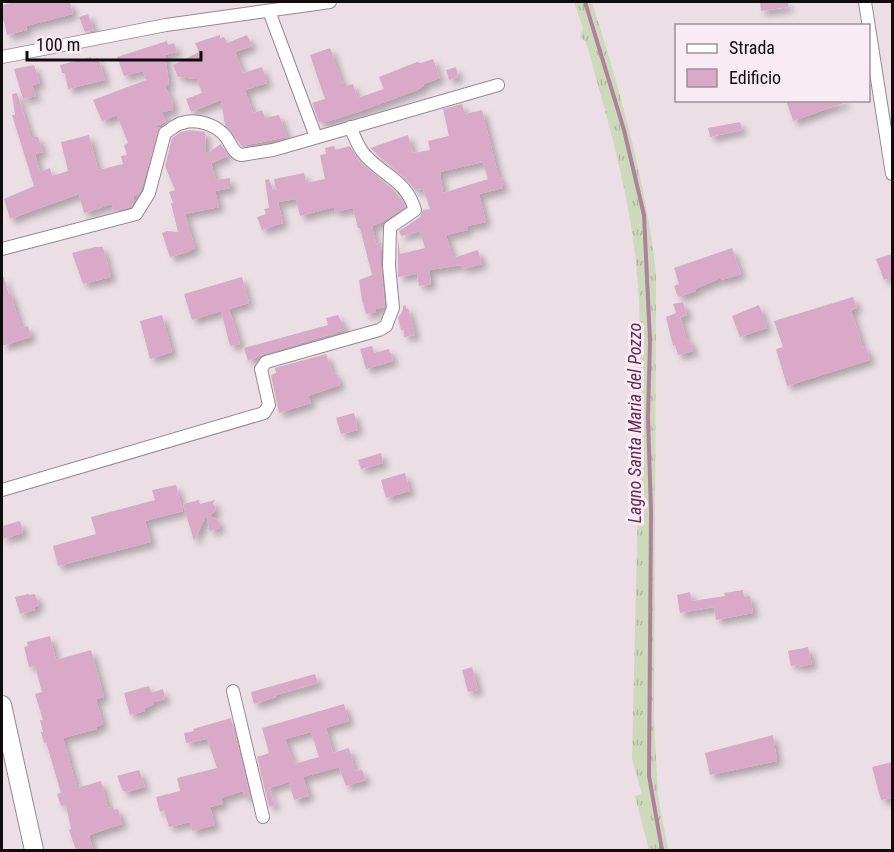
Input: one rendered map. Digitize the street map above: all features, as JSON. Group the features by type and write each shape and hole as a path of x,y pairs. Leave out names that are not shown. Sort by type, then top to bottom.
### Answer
{"street":[{"path":"2,57 166,25 330,2"},
{"path":"865,2 868,24"},
{"path":"269,11 316,137"},
{"path":"870,34 892,174"},
{"path":"2,249 136,214 149,193 165,133 181,123 210,124 220,130 236,154 241,155 273,150 498,85"},
{"path":"2,490 264,413 269,405 261,369 266,362 380,330 386,326 393,308 389,266 390,227 415,210 408,193 386,171 367,157 350,128"},
{"path":"233,691 263,817"},
{"path":"2,705 34,850"}],"green space":[{"path":"574,2 592,2 602,35 639,170 656,274 654,721 658,796 668,850 649,850 635,796 642,794 632,759 638,503 631,365 640,362 639,296 634,245 617,157 586,42 580,37 583,28"}],"building":[{"path":"15,2 70,2 73,14 26,26 27,30 7,35 4,21 2,22 2,5"},
{"path":"760,2 788,2 788,7 761,11"},
{"path":"88,14 94,30 85,32 79,17"},
{"path":"220,35 220,38 224,37 227,43 247,35 252,46 235,52 243,73 262,67 267,83 245,90 253,113 262,110 265,118 279,115 287,137 242,146 225,125 221,100 191,112 186,99 202,93 197,79 178,77 173,65 199,52 195,43"},
{"path":"167,41 168,45 174,43 177,52 165,55 169,84 165,86 172,100 173,110 162,112 166,122 153,127 160,127 141,190 137,196 133,196 134,201 131,207 114,211 112,204 84,213 79,194 10,219 4,199 34,186 12,115 15,115 12,94 17,93 31,137 38,137 43,152 35,154 40,172 50,168 52,176 68,171 61,142 89,135 98,170 123,164 121,156 127,155 124,145 128,143 117,115 102,121 93,100 146,80 143,71 124,76 117,57"},
{"path":"330,48 342,83 345,82 347,86 353,84 357,98 384,89 379,77 417,62 433,59 440,78 423,84 424,86 417,90 358,112 319,122 312,103 325,99 310,55"},
{"path":"91,57 92,59 98,58 105,80 68,89 65,73 62,73 60,65"},
{"path":"34,65 40,83 32,85 36,96 23,99 14,69"},
{"path":"456,67 458,77 449,80 446,70"},
{"path":"787,102 846,102 793,121"},
{"path":"462,104 465,114 482,110 503,188 479,194 486,222 467,226 468,230 446,235 453,258 478,250 482,264 463,269 462,265 429,270 431,284 419,286 417,274 398,277 398,238 400,254 425,248 420,231 401,236 399,231 420,217 423,210 430,209 423,189 415,190 406,179 370,148 408,135 413,153 430,150 428,141 449,136 443,109","holes":["483,162 488,179 443,193 440,172"]},
{"path":"740,122 742,130 710,137 708,128"},
{"path":"189,130 205,132 206,154 221,144 228,156 211,163 216,180 230,178 230,188 215,191 219,207 185,214 195,248 170,257 162,233 178,232 169,192 175,190 165,166 172,138"},
{"path":"334,146 335,150 350,146 360,162 395,191 405,207 372,226 376,244 381,242 385,307 376,309 376,312 366,314 362,300 359,280 372,275 353,208 335,212 334,207 300,216 296,199 278,202 283,223 262,230 257,217 266,214 264,209 269,208 265,180 269,179 273,190 276,190 274,179 304,173 306,183 325,179 320,155 326,154 325,148"},
{"path":"103,247 111,277 83,284 72,253"},
{"path":"732,248 741,274 722,280 721,278 678,297 674,286 679,284 674,268"},
{"path":"892,254 892,277 884,280 876,259"},
{"path":"2,277 4,277 9,295 11,294 21,328 28,326 31,337 2,346"},
{"path":"242,277 249,303 229,309 240,344 230,346 221,311 192,320 184,294"},
{"path":"853,297 857,308 851,310 863,348 866,347 870,360 787,386 776,349 783,347 774,321"},
{"path":"683,302 687,315 680,317 687,341 690,340 693,351 678,355 675,345 673,346 666,317 676,313 673,304"},
{"path":"405,305 408,308 415,335 404,337 404,330 401,330 398,318"},
{"path":"759,305 767,328 740,337 732,316"},
{"path":"162,315 172,352 150,359 140,321"},
{"path":"338,315 345,330 248,361 244,348 328,325 326,318"},
{"path":"372,346 374,353 389,349 393,361 366,369 360,349"},
{"path":"326,354 333,374 336,373 340,385 308,396 311,403 279,413 271,375 276,373 275,368"},
{"path":"354,413 358,430 341,434 336,418"},
{"path":"381,453 383,463 361,469 358,460"},
{"path":"405,473 410,491 386,498 381,480"},
{"path":"176,485 183,511 145,521 151,542 58,566 53,546 96,534 91,517 155,500 152,490"},
{"path":"199,500 200,504 215,500 213,503 216,510 210,516 218,520 220,528 210,531 206,516 194,541 183,504"},
{"path":"20,521 23,533 2,539 2,526"},
{"path":"743,590 744,597 750,596 753,613 716,620 714,607 680,613 677,595 690,592 692,601 725,596 724,593"},
{"path":"35,594 39,605 34,607 35,610 20,614 15,597"},
{"path":"50,636 56,660 91,650 104,697 96,699 103,724 96,727 97,729 63,738 77,788 101,781 108,808 118,809 122,824 89,835 93,850 76,850 69,830 71,829 66,805 61,806 57,794 61,793 41,732 43,732 40,720 43,720 35,694 42,692 35,666 29,667 24,647 28,646 27,642"},
{"path":"808,647 812,664 791,666 788,651"},
{"path":"472,667 478,690 468,692 462,670"},
{"path":"315,674 318,683 275,695 276,697 254,704 251,692"},
{"path":"149,686 151,693 163,689 165,699 154,702 144,709 145,711 130,715 124,693"},
{"path":"344,704 349,721 326,728 333,753 349,748 355,771 362,770 366,780 346,786 339,767 303,777 309,796 294,800 289,782 269,788 275,805 269,807 257,757 269,753 262,728","holes":["311,732 319,757 294,764 285,739"]},
{"path":"231,718 250,796 245,798 243,791 221,798 223,804 210,807 215,825 192,831 190,822 169,827 164,810 160,812 156,797 180,791 177,778 217,768 207,739 186,743 184,733"},
{"path":"773,735 777,761 710,775 705,753"},
{"path":"892,762 892,798 881,800 872,767"},
{"path":"139,770 145,787 123,791 117,776"}],"waterway":[{"name":"Lagno Santa Maria del Pozzo","path":"585,2 624,130 644,215 650,341 648,418 651,512 649,776 662,850"}]}
